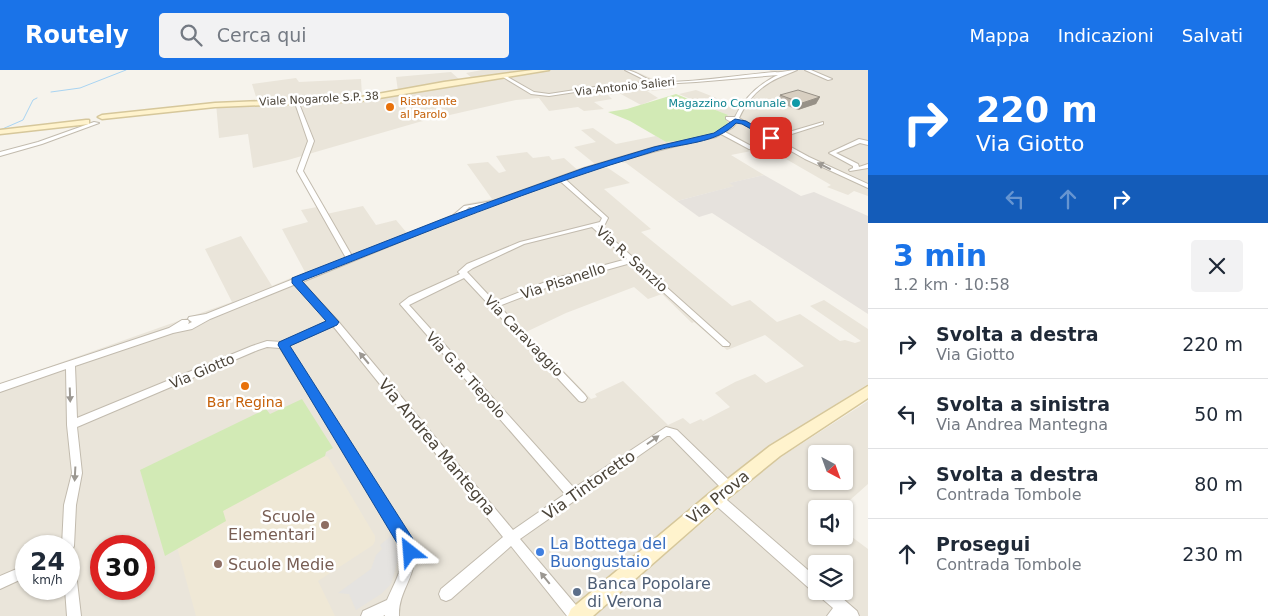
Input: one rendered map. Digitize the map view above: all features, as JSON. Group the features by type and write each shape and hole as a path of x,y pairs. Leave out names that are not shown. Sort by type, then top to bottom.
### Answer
{"street":[{"name":"Viale Nogarole S.P. 38","path":"1,132 90,121 121,115 215,105 375,97 444,84 546,70"},
{"path":"627,70 653,83"},
{"path":"0,388 207,317 453,218 471,208 648,151 721,132 734,120 764,84 780,74 795,70"},
{"path":"807,70 830,79"},
{"name":"Via Antonio Salieri","path":"505,76 541,95 558,95 608,86 780,74"},
{"path":"300,101 298,106 311,141 300,171 350,258"},
{"path":"734,120 744,122 807,158 868,186"},
{"path":"0,154 40,143 79,128 90,121"},
{"path":"79,128 90,121"},
{"path":"773,138 820,123"},
{"path":"721,132 752,148"},
{"path":"866,167 856,167 832,153 859,141 868,143"},
{"path":"843,175 856,167"},
{"name":"Via R. Sanzio","path":"560,178 605,218 603,222 593,225"},
{"path":"465,275 462,272 464,269 522,243 593,225"},
{"name":"Via R. Sanzio","path":"593,225 726,344"},
{"name":"Via Pisanello","path":"494,305 556,281 632,260"},
{"name":"Via Caravaggio","path":"465,275 582,398"},
{"name":"Via G.B. Tiepolo","path":"465,275 404,304 574,496"},
{"name":"Via Andrea Mantegna","path":"296,280 334,322 577,616"},
{"name":"Via Giotto","path":"72,425 254,348 267,344 283,345 334,322"},
{"path":"283,345 408,544 409,562 392,610 368,616"},
{"path":"69,535 70,505 77,473 72,425 70,364"},
{"name":"Via Prova","path":"577,616 775,451 868,391"},
{"name":"Via Tintoretto","path":"446,594 512,538 666,431 669,431 723,493"},
{"path":"723,493 808,577"},
{"path":"0,584 15,576"},
{"path":"72,600 74,616"},
{"path":"832,600 843,613"}],"shaded area":[{"path":"482,70 633,70 655,80 670,80 674,82 665,83 674,89 647,91 658,98 641,105 619,93 608,95 612,99 594,102 604,109 584,111 578,107 549,111 539,98 516,100 419,122 288,160 253,168 248,134 219,138 216,103 257,100 252,84 296,78 299,82 361,79 362,96 398,91 396,77 451,72 460,80 472,78 466,73"},
{"path":"769,70 868,70 868,196 854,191 848,195 827,187 831,185 767,148 731,155 764,175 730,183 735,186 677,201 626,163 620,162 612,165 608,160 595,164 574,147 596,142 581,130 593,128 616,144 656,136 666,142 709,135 729,124 724,118 727,115 679,94 696,90 742,108 764,84 777,75"},
{"path":"527,152 533,158 549,156 552,160 564,158 581,173 588,174 587,171 602,167 608,168 630,183 604,189 651,229 641,232 732,306 750,300 777,322 800,314 840,341 845,340 855,343 861,341 810,306 824,300 868,329 868,384 809,421 727,479 564,616 0,616 0,384 232,302 205,249 241,236 272,286 305,272 282,229 308,222 301,210 317,207 322,215 363,206 376,225 396,220 407,233 455,213 465,204 492,199 467,164 488,162 499,173 506,171 496,156","holes":["634,287 648,299 662,294 692,323 694,322 727,350 765,335 804,366 766,383 755,374 735,382 715,393 730,407 703,421 701,419 690,424 683,418 668,425 623,381 595,394 597,397 591,399 526,332 566,313"]},
{"path":"764,175 801,196 814,192 868,216 868,314 712,213 699,217 677,201 734,186 729,183"},
{"path":"868,401 868,484 850,500 808,500 808,545 853,545 853,538 868,549 868,616 593,616 784,455"},
{"path":"325,456 328,457 375,536 373,545 318,581 335,616 196,616 177,547 222,511"},
{"path":"391,536 400,553 391,584 381,594 356,610 349,594 338,593 371,569 376,555 382,549 380,545"}],"green space":[{"path":"676,94 728,115 725,118 729,124 709,135 679,142 666,142 630,121 608,112 627,109"},
{"path":"302,399 333,448 326,452 325,456 223,511 226,521 165,556 140,470 266,409 270,414"}],"building":[{"path":"798,90 820,97 802,103 780,95"}],"waterway":[{"path":"51,92 80,88 126,70"},
{"path":"0,130 23,120 33,100 37,98"}],"place":[{"name":"Magazzino Comunale","path":"796,103"},
{"name":"Ristorante al Parolo","path":"390,107"},
{"name":"Bar Regina","path":"245,386"},
{"name":"Scuole Elementari","path":"325,525"},
{"name":"La Bottega del Buongustaio","path":"540,552"},
{"name":"Scuole Medie","path":"218,564"},
{"name":"Banca Popolare di Verona","path":"577,592"}],"route":[{"path":"410,552 408,544 393,523 283,345 334,322 296,280 494,202 586,169 657,148 716,135 730,127 735,121 744,122 771,138"}]}
